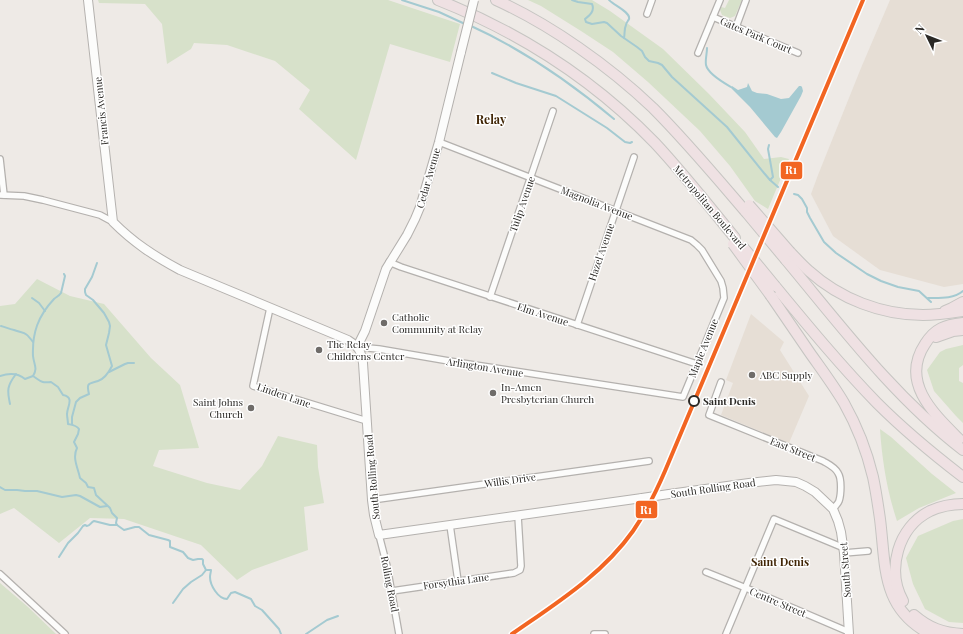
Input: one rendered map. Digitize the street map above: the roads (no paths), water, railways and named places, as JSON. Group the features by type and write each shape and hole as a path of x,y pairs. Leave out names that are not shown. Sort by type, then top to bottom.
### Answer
{"highway":[{"name":"Metropolitan Boulevard","path":"438,0 461,9 531,45 561,64 608,99 649,137 673,163 691,184 734,241 878,404 910,434 963,477"},
{"path":"496,0 573,44 623,82 652,107 719,180 748,208 788,256 842,327 894,386 924,416 963,450"},
{"path":"734,241 832,384 854,422 872,475 880,519 884,561 890,590 903,614 921,629 930,634"},
{"path":"788,256 843,295 874,308 907,314 934,315 963,311"},
{"path":"934,315 963,302"},
{"path":"963,323 950,324 936,331 919,353 916,370 916,381 932,411 963,443"},
{"path":"926,342 945,333 963,330"},
{"path":"963,504 954,504 941,507 929,512 920,518 909,529 902,539 898,551 895,565 895,576 897,588 907,608 911,612 924,622 943,631 963,634"}],"street":[{"name":"Francis Avenue","path":"88,0 113,222"},
{"name":"Cedar Avenue","path":"357,347 365,332 389,262 407,235 420,207 439,142 474,0"},
{"path":"647,14 652,0"},
{"path":"698,53 720,0"},
{"path":"736,27 746,0"},
{"name":"Gates Park Court","path":"713,17 798,53"},
{"name":"Tulip Avenue","path":"490,297 553,111"},
{"name":"Magnolia Avenue","path":"439,142 691,240 702,250 721,281 724,298"},
{"name":"Hazel Avenue","path":"577,325 634,157"},
{"path":"0,159 2,195 24,196 100,215 113,222 138,245 180,270 348,340 357,347"},
{"name":"Elm Avenue","path":"389,262 490,297 697,364"},
{"name":"Maple Avenue","path":"683,398 724,298"},
{"name":"Linden Lane","path":"270,308 253,386 367,422"},
{"name":"Arlington Avenue","path":"357,347 379,349 683,398"},
{"name":"South Rolling Road","path":"357,347 362,354 372,500 379,535 776,480 786,480 805,486 815,492 833,508"},
{"name":"East Street","path":"721,382 708,415 823,461 831,466 840,477 841,492 838,503 833,508"},
{"name":"Willis Drive","path":"372,500 649,461"},
{"name":"South Street","path":"833,508 841,532 844,551 849,633"},
{"name":"Forsythia Lane","path":"392,591 458,580 514,573 520,570 518,516"},
{"path":"726,634 774,519 844,551 868,551"},
{"path":"450,526 458,580"},
{"name":"Rolling Road","path":"379,535 392,591 399,634"},
{"name":"Centre Street","path":"706,572 849,633"},
{"path":"0,574 65,634"},
{"path":"594,634 605,634"}],"water":[{"path":"748,83 752,91 781,99 789,98 799,86 802,87 803,91 801,96 777,138 731,88 732,86 738,90 747,87"}],"waterway":[{"path":"402,0 439,12 465,24"},
{"path":"572,0 592,4 592,11 585,19 586,22 592,24 607,23 621,36 642,51 649,61 662,65 672,77 727,127 764,173 778,187"},
{"path":"609,0 625,11 629,16 625,28 624,38"},
{"path":"469,25 489,34 545,67 563,79 614,119"},
{"path":"707,48 707,68 717,78 731,87"},
{"path":"492,73 516,83 556,96 607,128 625,142 632,142"},
{"path":"769,145 768,149 773,177 770,180"},
{"path":"794,194 798,195 802,199 810,218 824,242 836,253 867,274 898,287 919,291 931,302"},
{"path":"72,424 72,417 76,402 80,398 89,394 88,385 102,379 112,366 106,345 110,326 109,322 104,313 93,300 86,295 85,292 97,263"},
{"path":"0,376 13,374 25,379 33,376 35,369 33,348 37,325 48,305 61,293 65,276 64,274"},
{"path":"928,298 951,297 963,291"},
{"path":"32,298 39,303 45,311"},
{"path":"1,326 25,333 33,342"},
{"path":"109,372 125,364 134,363"},
{"path":"10,404 8,388 16,374"},
{"path":"33,376 42,382 51,382 58,387 63,395 69,398 70,403 67,414 68,424 76,426 79,429 74,442 77,448 75,459 80,478 88,487 94,488 96,495 110,508 112,513 117,518 117,525"},
{"path":"0,487 5,490 37,491 62,497 76,495 100,507 107,506"},
{"path":"59,557 68,543 83,526 88,526 94,521 117,525 124,530 139,527 149,535 170,541 170,547 183,552 188,558 193,560 202,559 206,570 211,570 210,580 213,587 221,597 227,599 231,593 235,592 251,599 255,606 262,610 279,629 281,634"},
{"path":"173,603 183,589 202,575 206,570"},
{"path":"306,634 327,620 338,616"}],"railway":[{"path":"512,634 561,600 592,575 621,547 633,531 646,509 665,471 863,0"}],"place":[{"name":"Catholic Community at Relay","path":"384,323"},
{"name":"The Relay Childrens Center","path":"319,350"},
{"name":"ABC Supply","path":"752,375"},
{"name":"In-Amen Presbyterian Church","path":"493,393"},
{"name":"Saint Denis","path":"694,401"},
{"name":"Saint Johns Church","path":"251,408"}],"district":[{"name":"Relay","path":"491,119"},
{"name":"Saint Denis","path":"780,561"}]}
